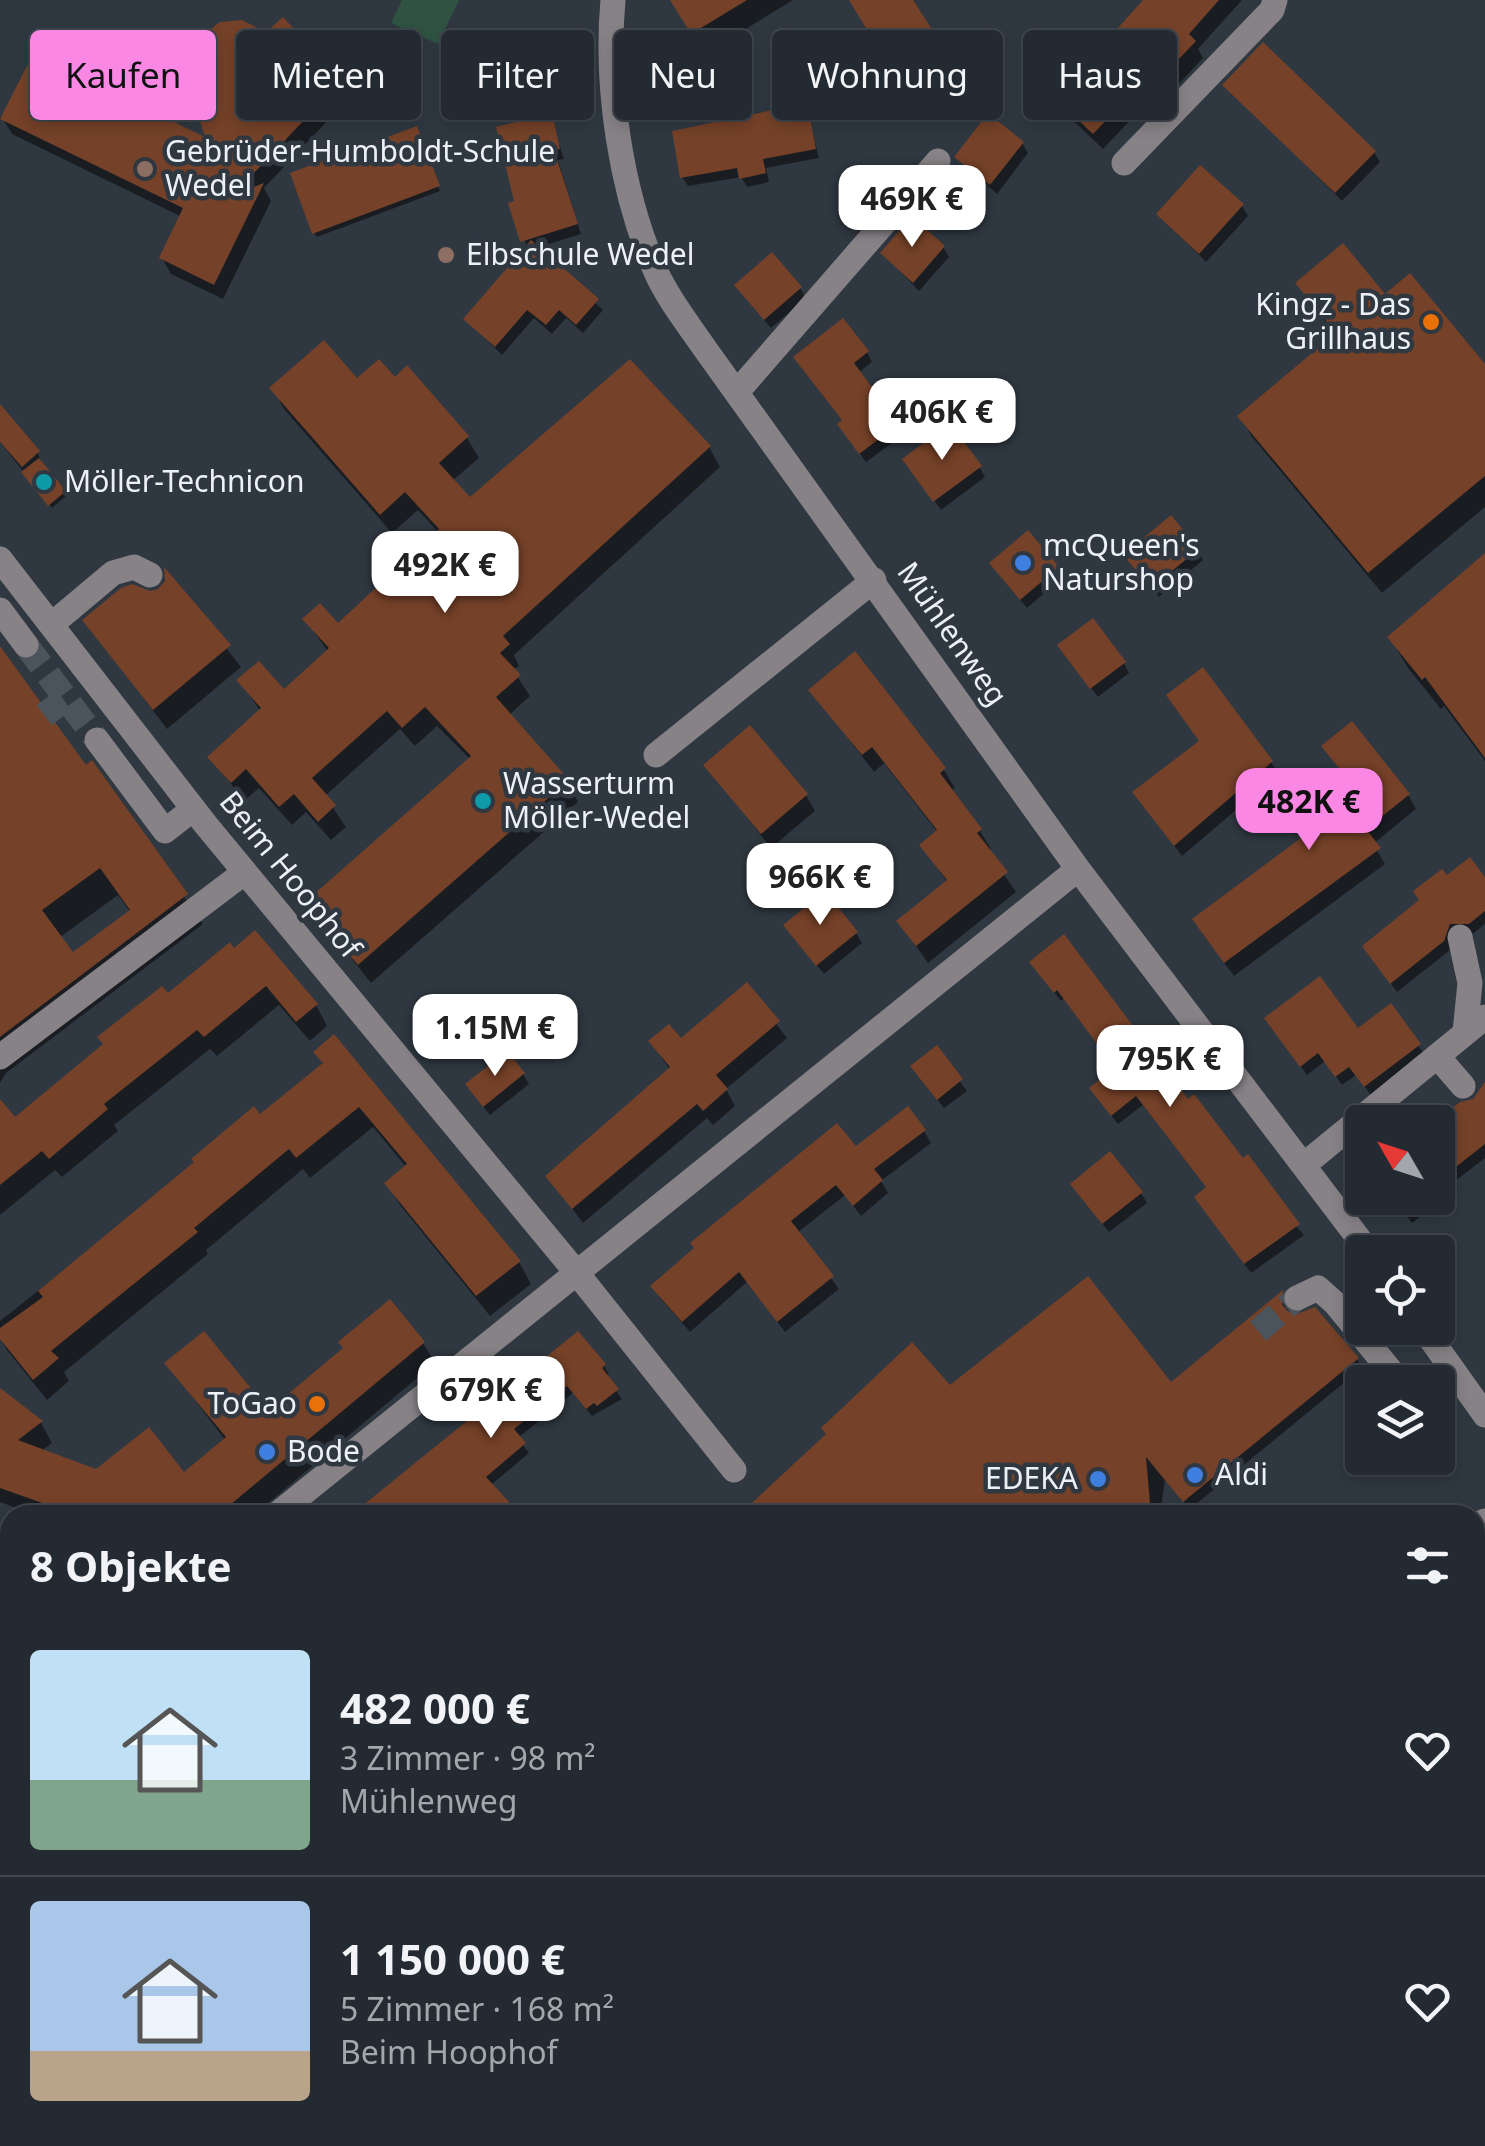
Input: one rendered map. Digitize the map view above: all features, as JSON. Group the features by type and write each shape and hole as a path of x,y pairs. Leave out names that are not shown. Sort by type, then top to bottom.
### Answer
{"street":[{"name":"Mühlenweg","path":"613,0 610,32 616,126 657,275 1078,869 1357,1235"},
{"path":"1124,163 1272,10 1275,0"},
{"path":"737,392 938,161"},
{"name":"Beim Hoophof","path":"0,558 245,872 576,1272 734,1470"},
{"path":"51,625 113,573 134,567 150,575"},
{"path":"656,756 874,580"},
{"path":"0,610 26,645"},
{"path":"97,740 165,831 194,808"},
{"path":"288,1505 1078,869"},
{"path":"0,1058 245,872"},
{"path":"1305,1164 1475,1024 1460,937"},
{"path":"1438,1056 1463,1086"},
{"path":"1297,1298 1318,1288 1385,1365"},
{"path":"1435,1345 1485,1415"}],"green space":[{"path":"402,0 459,0 445,30 441,30 438,44 421,36 421,30 407,30 391,23"}],"building":[{"path":"670,0 747,0 698,30 689,30"},
{"path":"849,0 913,0 932,30 867,30"},
{"path":"1143,0 1219,0 1189,34 1196,41 1177,61 1177,30 1116,30"},
{"path":"283,17 295,30 268,30"},
{"path":"242,20 262,30 236,30 236,120 304,120 234,194 264,183 214,285 159,258 183,208 0,119 30,60 30,120 170,120 205,137 200,120 216,120 216,30 210,30 220,22"},
{"path":"1263,42 1376,151 1335,193 1222,85"},
{"path":"772,110 772,120 810,120 816,149 763,159 766,173 739,179 737,168 680,178 672,131 725,120 752,120 752,114"},
{"path":"524,120 554,120 560,149 554,150 578,224 520,242 508,203 514,201 496,127"},
{"path":"983,120 997,120 1024,142 990,185 954,157"},
{"path":"1078,120 1106,120 1093,134"},
{"path":"417,126 440,186 312,234 290,173"},
{"path":"1200,165 1244,204 1199,254 1156,214"},
{"path":"912,216 945,246 913,283 880,253"},
{"path":"531,240 599,299 576,325 559,310 546,325 527,310 495,347 463,319"},
{"path":"1343,243 1385,294 1410,273 1485,364 1485,476 1368,573 1237,416 1336,333 1295,283"},
{"path":"772,252 802,287 764,320 734,285"},
{"path":"843,318 869,351 854,363 899,424 859,454 837,424 842,420 793,357"},
{"path":"324,340 357,378 379,359 395,377 407,365 469,436 439,463 470,497 630,359 711,446 503,636 510,644 500,653 521,675 496,697 569,780 358,965 304,903 471,756 425,707 402,728 387,711 312,778 336,805 318,822 294,794 279,807 246,769 231,783 207,757 261,708 236,680 259,661 284,689 329,648 302,619 320,603 338,623 439,529 405,492 380,515 269,388"},
{"path":"0,404 40,451 22,467 0,442"},
{"path":"950,423 982,466 933,502 902,459"},
{"name":"Möller-Technicon","path":"39,458 66,491 48,506 21,472"},
{"path":"1171,515 1199,549 1151,588 1123,555"},
{"path":"1028,530 1059,567 1020,600 989,563"},
{"path":"1485,553 1485,758 1425,677 1422,680 1387,637"},
{"path":"164,567 231,645 153,710 82,620 121,588 132,584 150,591 158,589 165,581"},
{"path":"1093,618 1126,662 1090,689 1057,645"},
{"path":"0,646 86,765 92,760 188,894 0,1037","holes":["100,868 130,910 73,952 42,910"]},
{"path":"855,651 946,768 940,773 982,829 977,833 1008,872 916,946 896,921 947,880 919,845 937,830 872,747 862,755 808,690"},
{"path":"1203,667 1273,761 1174,846 1132,792 1199,741 1166,695"},
{"path":"1352,721 1410,794 1366,829 1381,848 1224,963 1192,919 1360,794 1321,746"},
{"path":"750,725 808,794 761,834 703,765"},
{"path":"1470,857 1485,877 1485,911 1469,924 1450,924 1444,941 1390,984 1362,946 1419,900 1413,891 1442,869 1447,875"},
{"path":"825,891 858,932 816,966 783,925"},
{"path":"255,930 318,1004 296,1022 266,986 204,1037 197,1030 104,1104 108,1109 49,1159 42,1151 0,1185 0,1099 15,1117 103,1044 97,1037 162,986 168,993 230,942 234,948"},
{"path":"1064,934 1188,1099 1194,1094 1243,1158 1248,1154 1300,1224 1244,1264 1194,1197 1206,1187 1136,1096 1111,1116 1089,1088 1115,1068 1057,990 1054,993 1029,962"},
{"path":"1320,976 1358,1028 1391,1003 1421,1044 1364,1087 1349,1067 1335,1077 1318,1053 1300,1067 1264,1018"},
{"path":"747,982 780,1021 716,1075 728,1089 703,1111 697,1104 572,1209 545,1176 670,1067 648,1041 669,1024 681,1038"},
{"path":"334,1034 521,1261 476,1296 384,1183 407,1164 359,1107 296,1158 289,1149 194,1228 198,1232 51,1351 59,1358 33,1380 0,1339 0,1328 43,1297 38,1291 194,1162 191,1159 254,1106 260,1114 323,1063 313,1052"},
{"path":"937,1045 963,1079 937,1100 910,1066"},
{"path":"507,1051 525,1073 483,1107 465,1084"},
{"path":"1485,1082 1485,1144 1455,1168 1455,1106 1473,1099"},
{"path":"908,1106 926,1130 874,1169 883,1180 853,1206 836,1185 791,1221 834,1276 777,1322 739,1272 682,1322 650,1286 694,1248 690,1243 837,1123 856,1146"},
{"path":"1110,1151 1143,1192 1102,1224 1070,1184"},
{"path":"1088,1276 1171,1382 1283,1290 1282,1304 1287,1311 1297,1314 1315,1307 1359,1358 1345,1365 1345,1369 1183,1502 1146,1457 1150,1505 750,1505 826,1434 821,1428 912,1342 950,1385"},
{"path":"390,1299 425,1342 230,1505 48,1505 0,1488 0,1388 43,1421 18,1440 96,1469 149,1427 184,1472 226,1437 164,1363 204,1331 269,1410 343,1348 338,1342"},
{"path":"578,1331 606,1364 602,1368 619,1389 597,1406 594,1403 586,1409 567,1386 514,1429 526,1443 486,1477 512,1505 363,1505"}],"tunnel":[{"path":"26,645 97,740"},
{"path":"44,715 66,699"},
{"path":"1258,1331 1297,1298"}],"place":[{"name":"Gebrüder-Humboldt-Schule Wedel","path":"145,169"},
{"name":"Elbschule Wedel","path":"446,255"},
{"name":"Kingz - Das Grillhaus","path":"1431,322"},
{"name":"Möller-Technicon","path":"44,482"},
{"name":"mcQueen's Naturshop","path":"1023,563"},
{"name":"Wasserturm Möller-Wedel","path":"483,801"},
{"name":"ToGao","path":"317,1404"},
{"name":"Bode","path":"267,1452"},
{"name":"Aldi","path":"1195,1475"},
{"name":"EDEKA","path":"1098,1479"}]}
